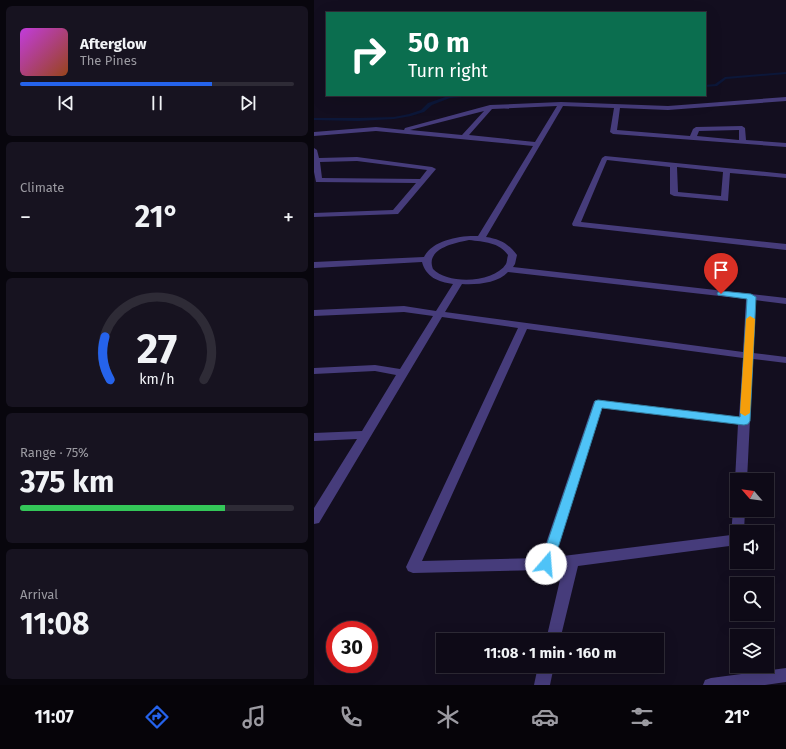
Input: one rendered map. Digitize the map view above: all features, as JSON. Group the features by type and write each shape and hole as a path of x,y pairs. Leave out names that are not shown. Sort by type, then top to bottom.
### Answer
{"street":[{"path":"401,130 490,107 561,104 668,108 786,99"},
{"path":"481,238 561,104"},
{"path":"617,106 613,132 786,146"},
{"path":"464,137 490,107"},
{"path":"693,138 696,129 742,128 744,142"},
{"path":"314,134 376,129 401,130 537,144"},
{"path":"314,150 319,180 421,181"},
{"path":"786,176 605,158 576,224 786,247"},
{"path":"314,215 395,212 432,169 357,159 316,160"},
{"path":"673,165 674,194 725,199 727,170"},
{"path":"469,238 481,238 501,244 508,248 512,254 513,260 508,270 495,278 484,281 458,283 446,281 437,277 430,271 427,265 427,259 437,247 446,243 469,238"},
{"path":"314,265 427,259"},
{"path":"508,270 786,301"},
{"path":"314,519 458,283"},
{"path":"741,473 751,297"},
{"path":"314,313 404,309 438,315 786,360"},
{"path":"524,325 413,567 546,564 730,541"},
{"path":"314,371 375,368 403,373"},
{"path":"546,564 598,404 744,421"},
{"path":"314,437 365,434"},
{"path":"555,633 572,560"},
{"path":"542,685 545,673"},
{"path":"711,685 786,675"}],"waterway":[{"path":"706,86 716,85 725,78 786,73"},
{"path":"314,119 358,120 394,118 422,111 430,104 449,97 462,96"}],"slow traffic":[{"path":"745,413 750,319"}],"route":[{"path":"546,564 598,404 744,421 749,355 751,297 721,294"}]}
